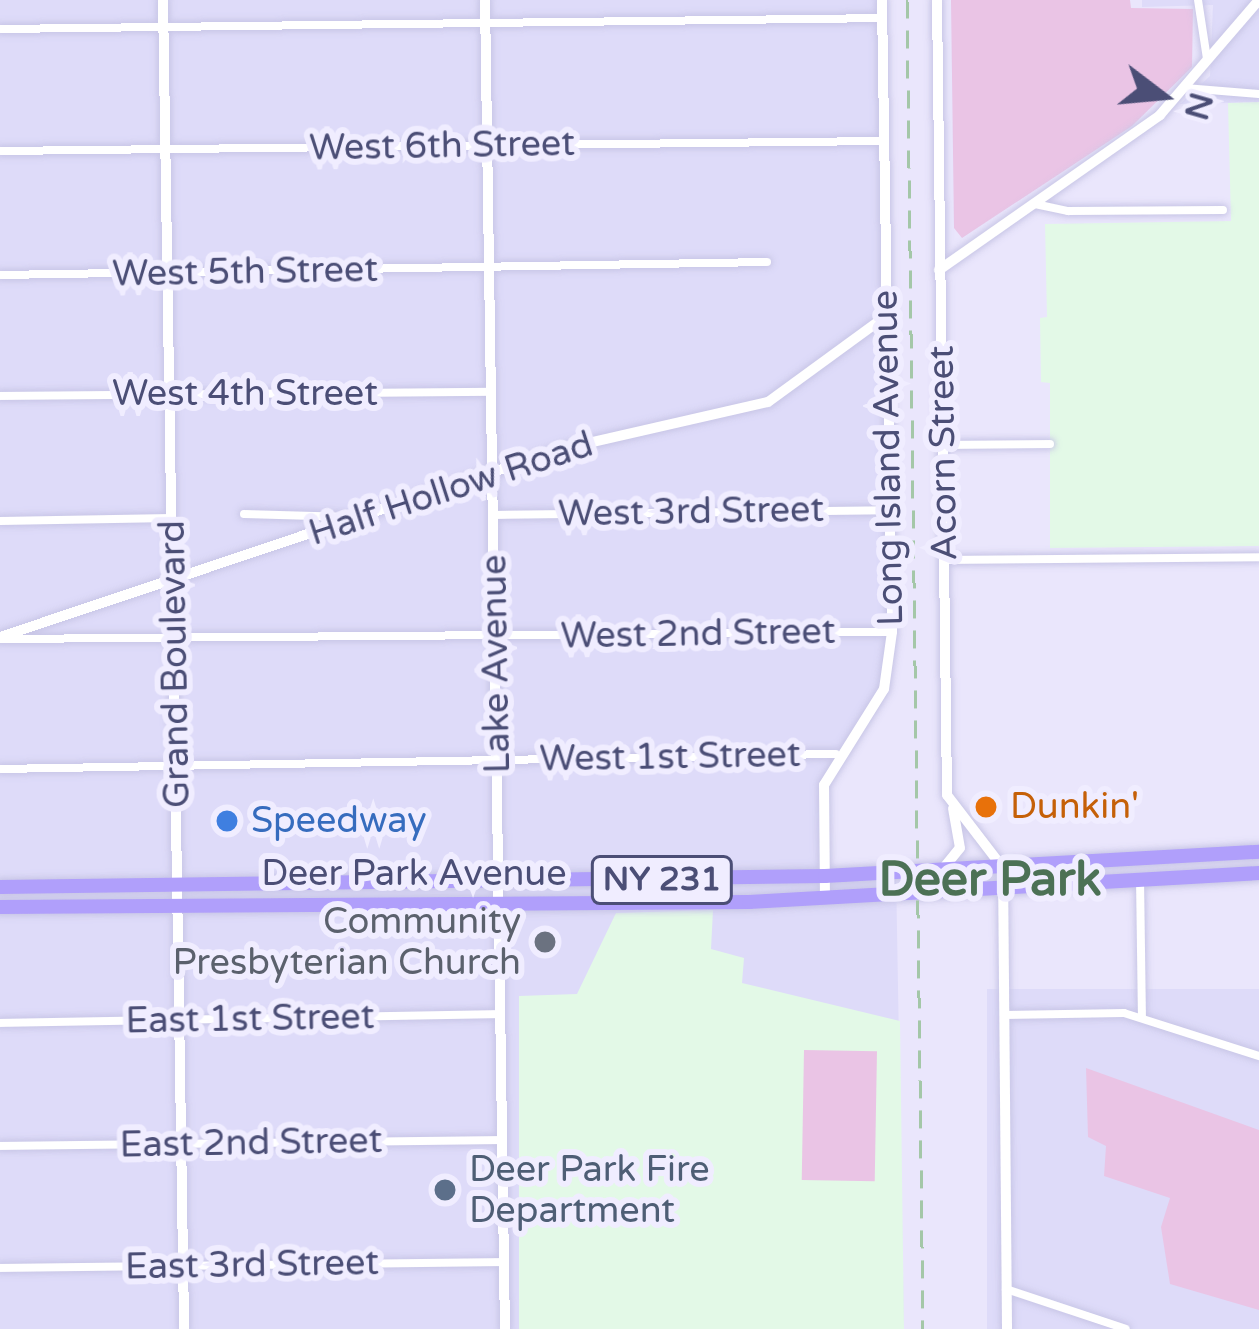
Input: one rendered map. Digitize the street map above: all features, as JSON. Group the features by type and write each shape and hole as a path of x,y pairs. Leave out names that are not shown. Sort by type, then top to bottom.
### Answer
{"main road":[{"name":"Deer Park Avenue","path":"0,887 825,876 1259,852"},
{"name":"Deer Park Avenue","path":"0,907 825,898 1259,872"}],"street":[{"name":"Grand Boulevard","path":"163,0 184,1329"},
{"name":"Lake Avenue","path":"485,0 505,1329"},
{"name":"Long Island Avenue","path":"825,898 824,785 836,754 884,689 892,632 883,0"},
{"name":"Acorn Street","path":"937,0 947,795 961,841 942,870"},
{"path":"1198,0 1198,43 1208,60"},
{"path":"939,271 1160,115 1258,0"},
{"path":"0,29 883,18"},
{"path":"1186,88 1259,94"},
{"name":"West 6th Street","path":"0,152 884,141"},
{"path":"1034,204 1068,212 1223,210"},
{"name":"West 5th Street","path":"0,275 767,262"},
{"name":"Half Hollow Road","path":"0,638 491,477 562,449 767,402 886,316"},
{"name":"West 4th Street","path":"0,396 490,392"},
{"path":"943,445 1050,444"},
{"name":"West 3rd Street","path":"494,515 888,509"},
{"path":"244,514 364,518"},
{"path":"0,521 173,518"},
{"path":"944,560 1259,557"},
{"name":"West 2nd Street","path":"0,638 175,641 892,632"},
{"name":"West 1st Street","path":"0,769 836,754"},
{"path":"947,795 1003,868 1007,1329"},
{"path":"1140,877 1142,1017"},
{"name":"East 1st Street","path":"0,1023 500,1013"},
{"path":"1003,1016 1142,1017 1259,1056"},
{"name":"East 2nd Street","path":"0,1146 501,1140"},
{"name":"East 3rd Street","path":"0,1268 503,1262"},
{"path":"1006,1289 1126,1329"}],"shaded area":[{"path":"0,0 882,0 892,632 884,689 824,785 825,875 896,872 904,1329 0,1329"},
{"path":"951,0 1130,0 1131,8 1193,9 1192,67 1132,126 962,238 954,228"},
{"path":"1142,0 1259,0 1259,102 1180,104 1210,76 1213,5 1142,7"},
{"path":"1259,102 1259,546 1050,548 1050,383 1041,382 1040,318 1047,317 1045,224 1231,221 1228,103"},
{"path":"713,910 711,949 744,958 742,983 900,1021 904,1329 519,1329 519,996 577,994 616,913"},
{"path":"987,989 1259,989 1259,1329 987,1329"},
{"path":"804,1050 877,1051 875,1181 802,1180"},
{"path":"1086,1068 1259,1130 1259,1310 1170,1284 1161,1227 1170,1198 1104,1176 1106,1146 1088,1137"}],"railway":[{"path":"907,0 923,1329"}],"place":[{"name":"Dunkin'","path":"986,807"},
{"name":"Speedway","path":"227,821"},
{"name":"Community Presbyterian Church","path":"545,942"},
{"name":"Deer Park Fire Department","path":"445,1190"}],"district":[{"name":"Deer Park","path":"990,881"}]}
